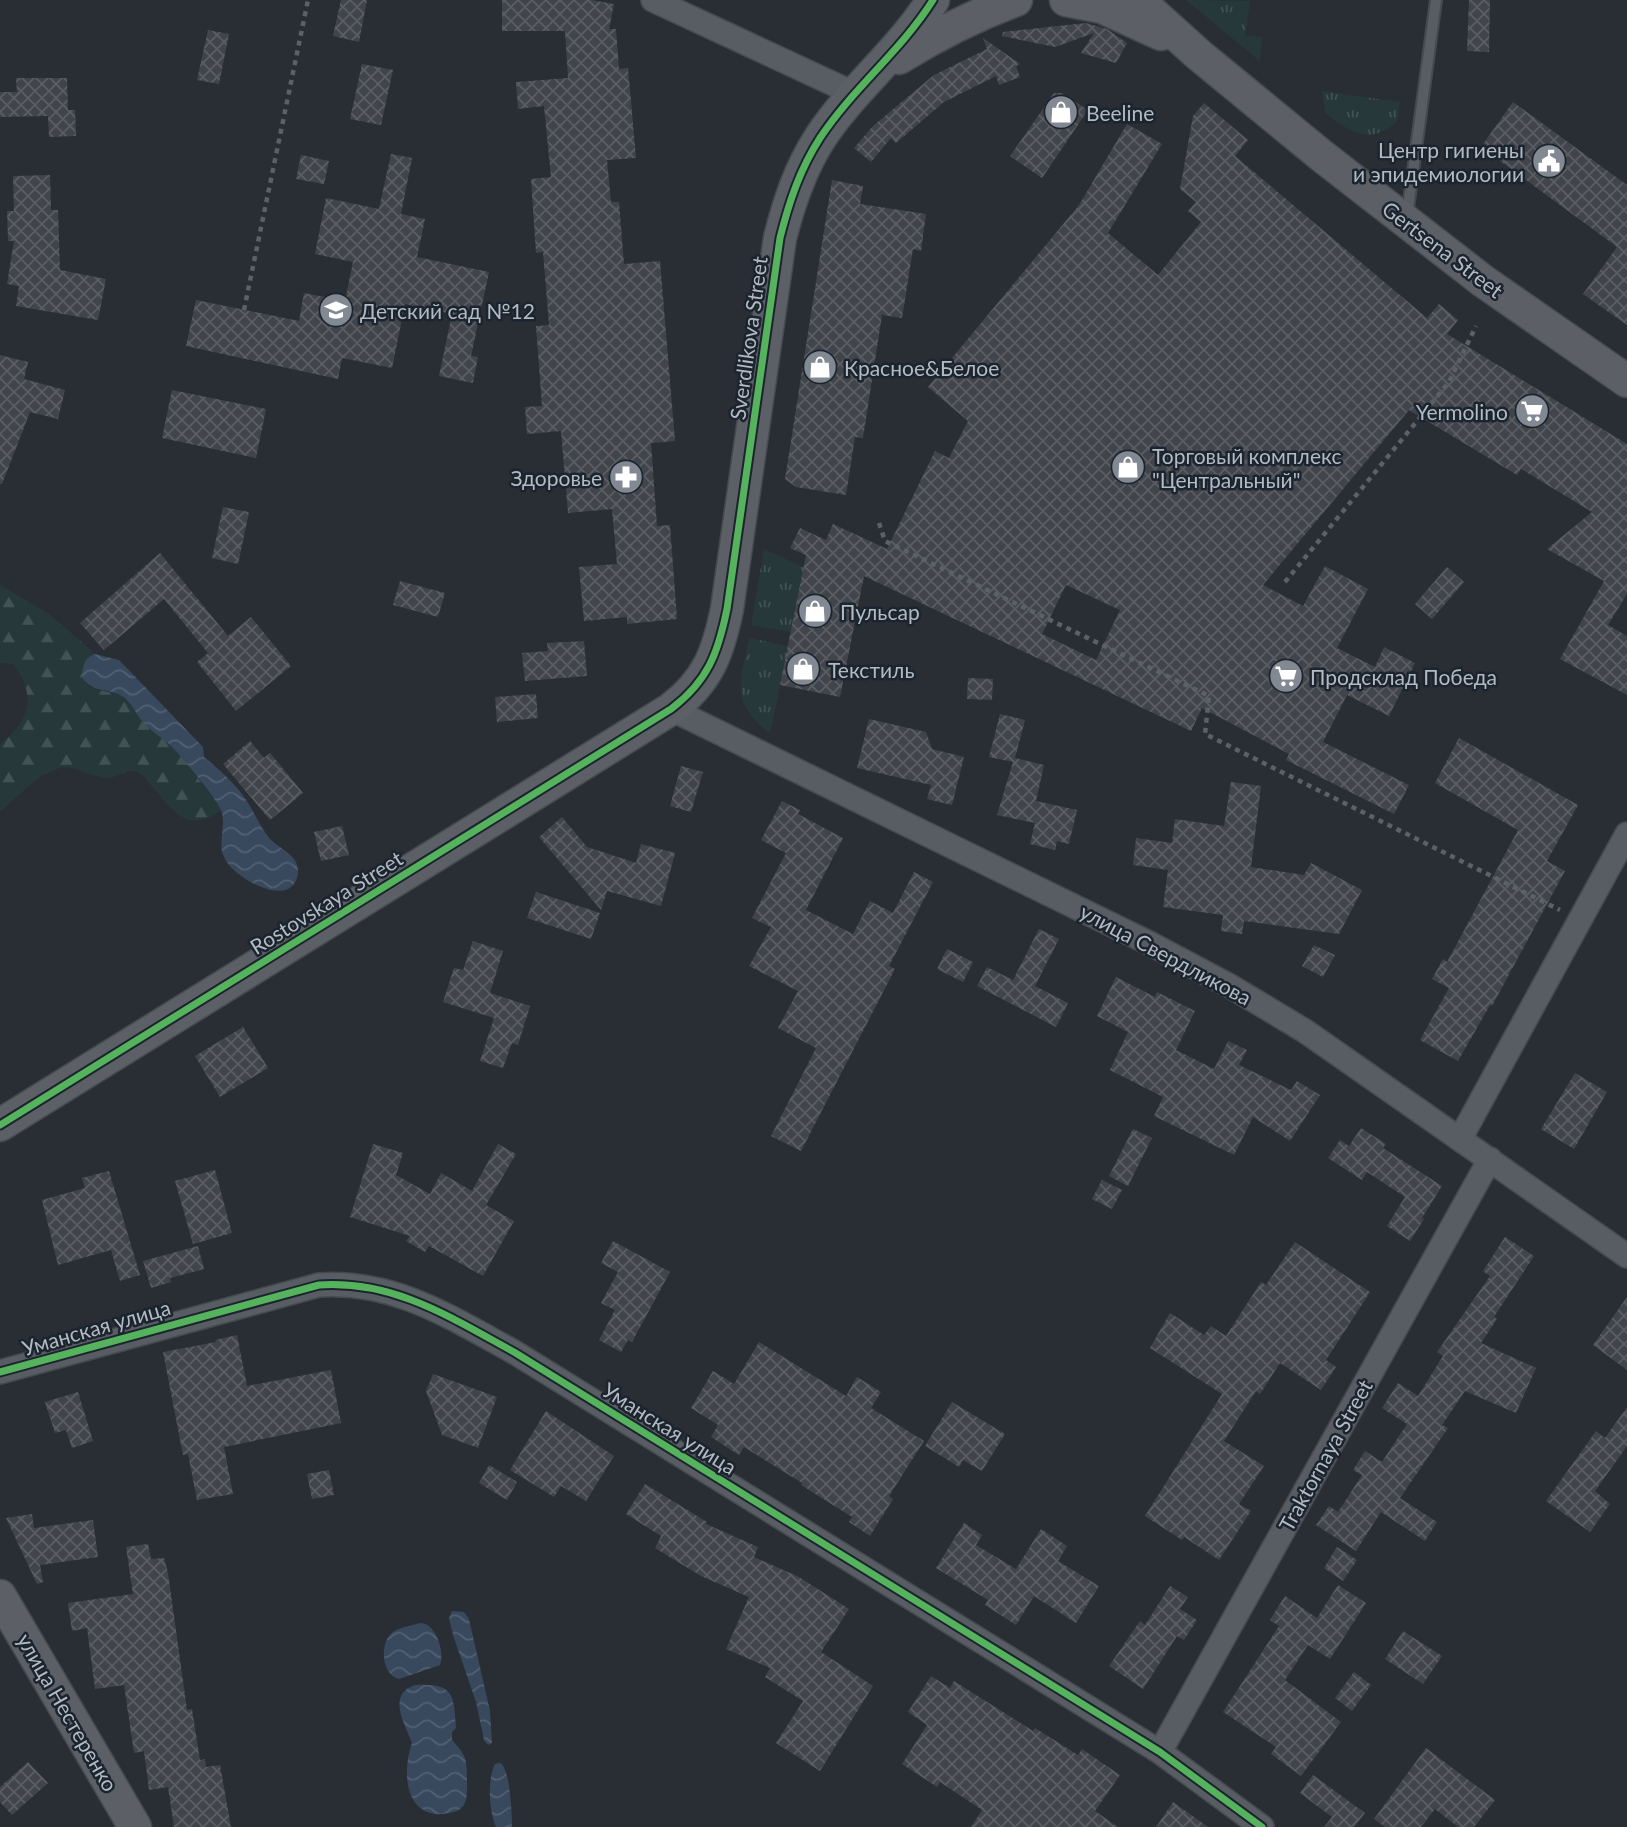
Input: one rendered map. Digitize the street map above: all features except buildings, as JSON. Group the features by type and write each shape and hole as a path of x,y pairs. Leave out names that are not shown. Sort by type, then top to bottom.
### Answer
{"street":[{"path":"653,0 865,84 952,27 1017,0"},
{"name":"Sverdlikova Street","path":"671,709 691,694 702,681 715,656 722,634 780,238 787,212 807,160 821,137 903,42 933,0"},
{"path":"1002,0 1017,0"},
{"path":"1066,0 1102,7 1199,55"},
{"name":"Gertsena Street","path":"1138,0 1199,55 1322,156 1483,281 1627,381"},
{"name":"Rostovskaya Street","path":"0,1125 671,709"},
{"name":"улица Свердликова","path":"671,709 1185,961 1305,1031 1627,1256"},
{"path":"1460,1139 1627,834"},
{"name":"Traktornaya Street","path":"1160,1752 1490,1159"},
{"name":"Уманская улица","path":"0,1372 300,1289 336,1284 380,1289 413,1300 514,1352 1160,1752 1262,1827"},
{"name":"улица Нестеренко","path":"0,1596 135,1827"}],"lane":[{"path":"1406,221 1436,0"}],"path":[{"path":"244,310 308,0"},
{"path":"1285,582 1449,382 1476,326"},
{"path":"879,523 884,541 1209,696 1205,734 1580,920"}],"green space":[{"path":"1186,0 1250,1 1245,35 1262,37 1260,61"},
{"path":"1322,91 1400,102 1397,122 1387,129 1368,135 1352,131 1325,113"},
{"path":"764,549 807,569 791,632 751,625"},
{"path":"0,585 49,614 95,654 86,661 83,679 91,688 120,695 129,702 142,721 171,745 185,761 222,810 209,817 189,820 173,810 138,772 130,771 107,778 71,768 61,768 42,776 0,812 0,744 18,727 24,717 27,697 21,675 13,664 0,663"},
{"path":"749,638 788,646 770,734 748,711 743,701 741,680"}],"water":[{"path":"95,654 119,660 203,747 204,757 239,790 270,839 294,859 298,872 294,884 278,891 267,889 245,879 228,864 222,852 223,815 213,796 172,747 144,723 124,698 96,688 82,678 86,660"},
{"path":"452,1611 464,1612 469,1619 490,1711 492,1743 488,1745 484,1740 476,1702 453,1635 449,1618"},
{"path":"420,1623 431,1628 438,1639 440,1665 399,1679 388,1671 384,1658 388,1637 396,1630"},
{"path":"415,1685 444,1688 452,1698 456,1728 452,1732 452,1740 465,1758 467,1772 466,1800 461,1808 454,1812 430,1813 420,1808 409,1790 407,1766 412,1743 399,1703 406,1690"},
{"path":"501,1763 508,1783 512,1827 496,1827 492,1813 492,1771 495,1764"}],"cycle path":[{"path":"0,1125 671,709 694,688 710,665 727,609 780,238 791,199 820,138 933,0"},
{"path":"0,1372 319,1285 372,1288 421,1303 514,1352 1160,1752 1262,1827"}],"place":[{"name":"Beeline","path":"1061,112"},
{"name":"Центр гигиены и эпидемиологии","path":"1549,161"},
{"name":"Детский сад №12","path":"336,310"},
{"name":"Красное&Белое","path":"820,367"},
{"name":"Yermolino","path":"1532,411"},
{"name":"Торговый комплекс \"Центральный\"","path":"1128,467"},
{"name":"Здоровье","path":"626,477"},
{"name":"Пульсар","path":"815,611"},
{"name":"Текстиль","path":"803,669"},
{"name":"Продсклад Победа","path":"1286,676"}]}
